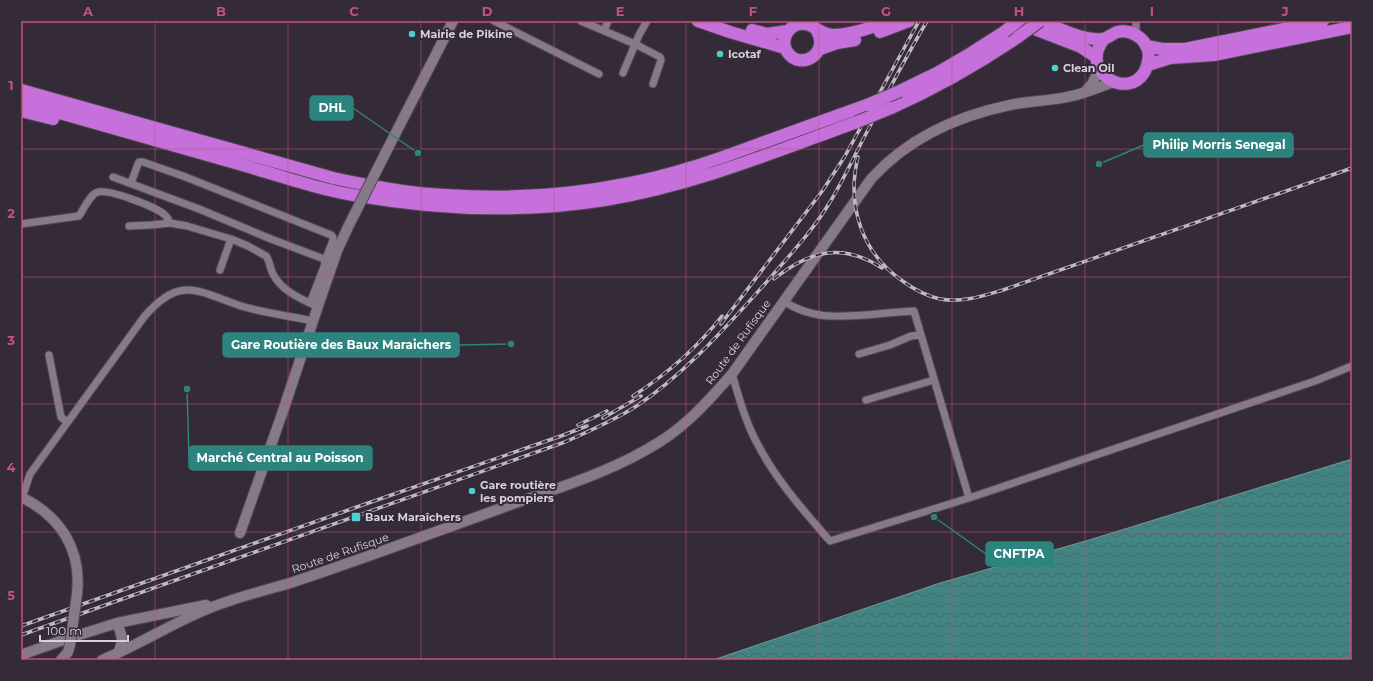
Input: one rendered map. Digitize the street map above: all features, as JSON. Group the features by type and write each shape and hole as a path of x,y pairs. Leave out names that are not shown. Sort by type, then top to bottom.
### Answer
{"highway":[{"path":"698,21 785,48 791,56 801,60 812,58 820,49 837,43 862,38 909,21"},
{"path":"722,21 760,32 774,33 788,31"},
{"path":"817,31 832,35 869,28 889,21"},
{"path":"1014,21 1081,47 1096,57"},
{"path":"21,90 333,178 406,191 444,195 537,195 594,190 626,184 700,165 866,105 900,91 937,73 1004,32 1018,21"},
{"path":"21,102 300,182 356,196 440,207 485,209 539,207 605,200 699,179 857,122 891,108 957,75 1018,37 1040,21 1082,37 1104,39"},
{"path":"1146,46 1162,50 1185,50 1323,21"},
{"path":"785,48 785,37 788,31 793,26 806,24 812,26 817,31 821,40 820,49"},
{"path":"1148,65 1170,58 1214,55 1352,27"},
{"path":"1116,32 1136,35 1146,46 1149,55 1148,65 1141,76 1130,83 1122,84 1105,77 1100,70 1096,57 1099,46 1104,39 1116,32"},
{"path":"21,111 74,124 95,124"}],"main road":[{"path":"240,532 313,321 314,305 348,227 453,21"},
{"path":"1084,93 1092,84 1100,70"},
{"name":"Route de Rufisque","path":"21,655 116,623 228,601 298,580 596,474 623,462 661,441 682,426 711,398 732,374 871,179 882,167 910,144 968,116 1012,104 1066,97 1084,93 1114,82"},
{"path":"21,498 33,503 50,516 64,532 73,549 78,567 77,594 70,645 68,652 61,660"},
{"name":"Route de Rufisque","path":"102,660 185,619 228,601"},
{"path":"116,623 120,630 122,644 118,653"}],"street":[{"path":"581,21 635,44 661,58 653,84"},
{"path":"604,30 608,21"},
{"path":"623,74 635,44 647,21"},
{"path":"1123,32 1132,21"},
{"path":"1136,21 1136,35"},
{"path":"498,22 599,74"},
{"path":"129,226 170,223 187,226 231,239 248,246 266,256 272,274 280,285 300,299 314,305 325,262 333,240 331,235 183,176 143,162 139,162 131,183"},
{"path":"113,177 199,209 271,239 322,258 325,262"},
{"path":"21,224 79,216 94,194 102,192 112,193 140,202 166,216 170,223"},
{"path":"220,270 231,239"},
{"path":"21,498 30,474 67,422 154,305 165,297 177,292 199,290 242,306 313,321"},
{"path":"783,301 810,314 830,317 914,311 970,498"},
{"path":"859,354 890,345 911,336 921,335"},
{"path":"49,355 61,417 67,422"},
{"path":"732,374 742,408 756,442 774,472 801,508 830,541 970,498 1315,381 1352,366"},
{"path":"866,400 934,380"}],"water":[{"path":"1352,459 1352,660 713,660 940,583 1089,540"}],"railway":[{"path":"721,324 823,190 845,156 919,21"},
{"path":"21,635 565,442 610,421 635,407 687,366 703,350 764,285 815,224 840,184 889,89 927,21"},
{"path":"858,157 854,193 856,211 868,243 877,258 889,271 917,290 940,299 948,300 972,298 1003,290 1352,168"},
{"path":"774,279 787,269 800,262 813,256 826,253 853,255 882,268"},
{"path":"633,396 658,379 681,360 692,350 722,316"},
{"path":"603,418 641,396"},
{"path":"578,425 607,411"},
{"path":"21,626 587,426"}],"place":[{"name":"Mairie de Pikine","path":"412,34"},
{"name":"Icotaf","path":"720,54"},
{"name":"Clean Oil","path":"1055,68"},
{"name":"DHL","path":"418,153"},
{"name":"Philip Morris Senegal","path":"1099,164"},
{"name":"Gare Routière des Baux Maraichers","path":"511,344"},
{"name":"Marché Central au Poisson","path":"187,389"},
{"name":"Gare routière les pompiers","path":"472,491"},
{"name":"Baux Maraîchers","path":"356,517"},
{"name":"CNFTPA","path":"934,517"}]}
